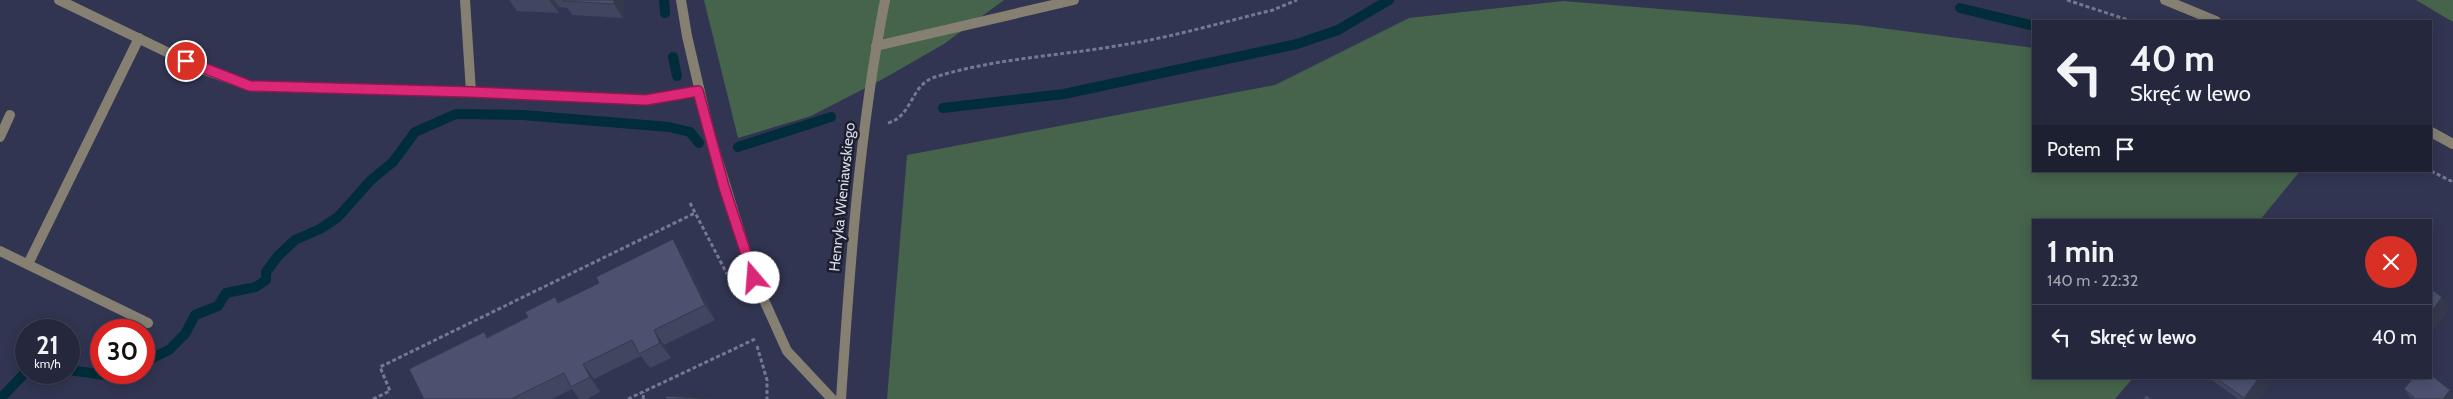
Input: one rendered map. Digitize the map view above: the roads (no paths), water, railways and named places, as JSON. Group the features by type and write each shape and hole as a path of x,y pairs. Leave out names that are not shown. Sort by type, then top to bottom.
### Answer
{"street":[{"path":"60,0 202,69 250,86 471,92 646,100 698,91"},
{"path":"465,0 471,92"},
{"path":"681,0 698,91 724,187 758,287 787,351 832,399"},
{"name":"Henryka Wieniawskiego","path":"840,399 854,214 876,46 885,0"},
{"path":"876,46 1074,0"},
{"path":"2165,0 2214,20"},
{"path":"28,264 139,38"},
{"path":"0,137 10,115"},
{"path":"2432,133 2453,144"},
{"path":"0,251 140,319"}],"waterway":[{"path":"664,0 665,13"},
{"path":"943,108 1064,94 1297,44 1338,30 1389,0"},
{"path":"1960,8 2032,26"},
{"path":"673,57 677,76"},
{"path":"155,357 169,350 185,334 195,315 218,306 226,293 256,287 266,280 266,272 278,256 295,240 320,229 338,217 371,180 393,162 415,132 456,114 523,115 669,127 690,132 699,143"},
{"path":"738,147 831,117"},
{"path":"80,372 90,373"},
{"path":"0,399 15,383"}]}
